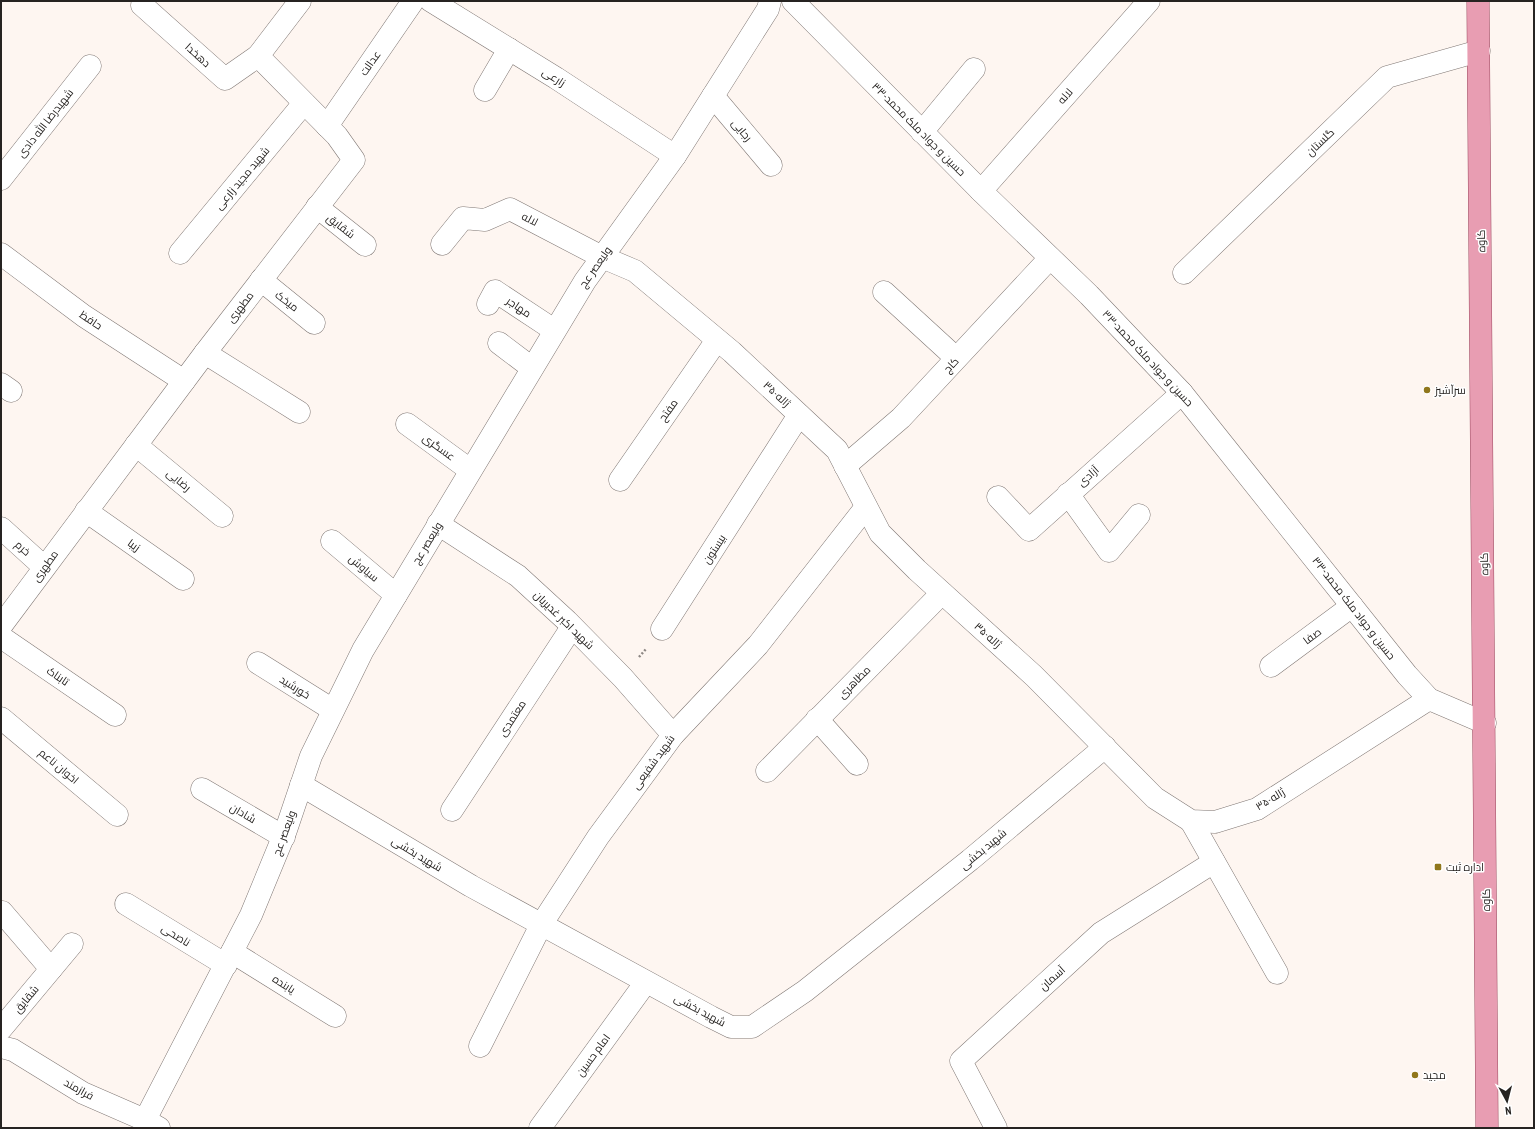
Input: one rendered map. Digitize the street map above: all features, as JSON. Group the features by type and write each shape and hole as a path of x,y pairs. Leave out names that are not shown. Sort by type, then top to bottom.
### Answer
{"main road":[{"name":"کاوه","path":"1478,1 1485,723 1487,1128"}],"street":[{"path":"258,56 300,1"},
{"name":"عدالت","path":"327,126 413,1"},
{"name":"زارعی","path":"431,1 509,49 675,156"},
{"name":"ولیعصر عج","path":"152,1124 229,959 251,916 284,837 311,756 363,650 554,330 585,281 675,156 768,9 770,1"},
{"name":"۳۳-حسین و جواد ملک محمد","path":"793,1 981,191 1089,294 1182,392 1407,676 1429,699 1485,723"},
{"name":"لاله","path":"981,191 1149,1"},
{"name":"دهخدا","path":"142,5 225,79 258,56"},
{"path":"485,90 509,49"},
{"name":"گلستان","path":"1184,274 1387,77 1479,51"},
{"name":"مطهری","path":"1,626 205,353 354,160 337,136 258,56"},
{"name":"شهیدرضا الله دادی","path":"1,179 90,66"},
{"path":"922,132 974,69"},
{"name":"رجایی","path":"713,96 771,165"},
{"name":"شهید مجید زارعی","path":"180,253 304,103"},
{"name":"شقایق","path":"317,207 365,244"},
{"name":"لاله","path":"442,244 463,218 486,220 510,209 602,257"},
{"name":"حافظ","path":"1,254 84,316 184,381"},
{"name":"۳۵-ژاله","path":"602,257 635,272 717,340 837,450 880,533 942,593 1034,676 1155,798 1191,821 1215,822 1257,809 1429,699"},
{"name":"کاج","path":"845,466 901,418 1050,258"},
{"name":"میخک","path":"261,280 314,323"},
{"name":"مهاجر","path":"488,304 495,291 554,330"},
{"path":"884,292 956,358"},
{"name":"مفتح","path":"620,480 717,340"},
{"path":"498,343 532,368"},
{"path":"205,353 299,412"},
{"name":"آزادی","path":"998,497 1029,530 1182,392"},
{"name":"بیستون","path":"662,630 800,415"},
{"name":"عسگری","path":"407,424 470,470"},
{"name":"رضایی","path":"136,445 222,516"},
{"path":"1068,494 1109,551 1139,515"},
{"name":"شهید شفیعی","path":"480,1046 541,925 598,837 673,735 758,645 866,507"},
{"name":"زیبا","path":"86,511 183,578"},
{"name":"شهید اکبر غدیریان","path":"438,524 518,576 623,678 673,735"},
{"name":"خرم","path":"1,528 44,567"},
{"name":"سیاوش","path":"332,541 396,595"},
{"name":"مظاهری","path":"766,771 942,593"},
{"name":"صفا","path":"1271,666 1352,606"},
{"name":"معتمدی","path":"452,810 572,627"},
{"name":"تابناک","path":"1,637 115,715"},
{"name":"خورشید","path":"258,663 333,710"},
{"name":"اخوان ناعم","path":"1,718 118,815"},
{"path":"817,719 857,764"},
{"name":"شهید بخشی","path":"301,785 471,886 646,982 731,1027 752,1027 812,986 970,860 1105,747"},
{"name":"شادان","path":"202,789 284,837"},
{"path":"1191,821 1278,972"},
{"name":"آسمان","path":"996,1128 961,1061 1101,933 1214,862"},
{"name":"ناصحی","path":"126,904 229,959"},
{"path":"2,912 52,969"},
{"name":"شقایق","path":"1,1029 72,944"},
{"name":"یابنده","path":"229,959 335,1016"},
{"name":"امام حسین","path":"540,1128 646,982"},
{"name":"فرازمند","path":"1,1047 13,1050 83,1093 152,1124"}],"path":[{"path":"623,678 662,630"}],"place":[{"name":"سرآشپز","path":"1427,390"},
{"name":"اداره ثبت","path":"1438,867"},
{"name":"مجید","path":"1415,1075"}]}
